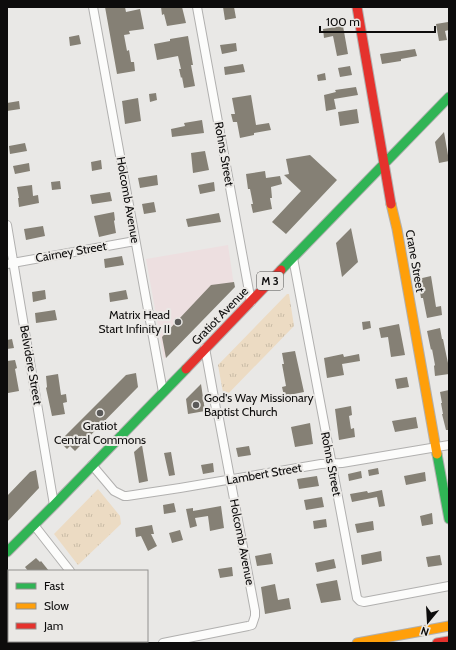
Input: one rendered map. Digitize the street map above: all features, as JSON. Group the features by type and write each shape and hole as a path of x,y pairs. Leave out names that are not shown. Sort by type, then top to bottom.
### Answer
{"main road":[{"name":"Crane Street","path":"357,7 385,163 388,188 397,229 449,519"},
{"name":"Gratiot Avenue","path":"7,552 449,97"},
{"path":"357,643 449,626"},
{"path":"437,643 449,641"}],"street":[{"name":"Holcomb Avenue","path":"93,7 163,392"},
{"name":"Rohns Street","path":"197,7 251,302"},
{"name":"Belvidere Street","path":"7,225 10,264 54,505"},
{"name":"Cairney Street","path":"10,264 135,241"},
{"name":"Rohns Street","path":"293,258 356,595 360,601 364,602 449,586"},
{"name":"Holcomb Avenue","path":"163,643 252,625 255,616 205,348"},
{"name":"Lambert Street","path":"92,465 114,491 124,496 449,445"},
{"path":"34,525 69,570"}],"shaded area":[{"name":"Matrix Head Start Infinity II","path":"228,245 234,286 164,359 146,259"}],"green space":[{"path":"287,294 289,294 294,326 224,398 218,365"},
{"path":"98,489 120,516 121,524 78,565 54,534"}],"building":[{"path":"105,7 125,7 126,12 140,9 144,29 129,31 130,34 124,35 127,51 129,50 131,62 134,62 135,71 117,74"},
{"path":"161,7 182,7 186,23 167,26 164,14 162,15"},
{"path":"223,7 234,7 236,18 225,20"},
{"path":"448,22 449,30 445,31 447,40 439,41 436,24"},
{"path":"343,26 348,54 337,56 333,36 324,38 323,29"},
{"path":"79,35 81,44 70,46 69,37"},
{"path":"188,36 195,86 184,88 179,69 181,69 178,56 157,60 154,44 170,41 170,39"},
{"path":"236,43 237,51 222,54 220,45"},
{"path":"415,49 417,56 401,59 401,61 382,64 380,54"},
{"path":"243,64 245,72 225,75 224,67"},
{"path":"350,66 352,75 340,77 338,68"},
{"path":"325,73 326,80 318,81 317,75"},
{"path":"356,87 358,95 334,99 336,109 326,111 324,95 336,92 335,90"},
{"path":"156,93 157,100 150,102 149,94"},
{"path":"251,95 256,125 269,123 271,130 254,133 254,135 240,138 237,122 233,122 231,114 235,114 232,98"},
{"path":"138,98 141,121 125,124 122,101"},
{"path":"19,101 20,109 7,111 7,103"},
{"path":"357,109 359,123 340,126 338,112"},
{"path":"202,120 204,133 172,137 171,129 185,126 184,123"},
{"path":"444,132 449,161 439,163 435,142"},
{"path":"25,143 27,151 10,154 9,146"},
{"path":"205,151 209,170 193,173 191,153"},
{"path":"310,155 337,180 286,234 272,222 301,191 284,175 289,174 286,159"},
{"path":"101,160 102,169 92,171 91,162"},
{"path":"29,163 30,171 15,174 13,166"},
{"path":"265,171 266,178 280,176 282,184 271,187 272,198 270,198 272,209 253,213 251,204 253,204 250,189 248,189 246,174"},
{"path":"157,175 158,185 140,188 138,178"},
{"path":"60,181 61,189 52,190 51,182"},
{"path":"214,182 215,191 200,194 198,185"},
{"path":"32,185 33,196 38,195 39,203 19,207 17,187"},
{"path":"110,192 112,201 92,204 90,195"},
{"path":"154,202 156,212 144,214 142,204"},
{"path":"114,212 116,233 99,237 94,216"},
{"path":"219,213 221,222 188,227 186,219"},
{"path":"43,226 45,236 26,240 24,229"},
{"path":"351,228 358,262 342,277 336,243"},
{"path":"122,256 124,265 105,268 104,259"},
{"path":"431,276 436,307 441,306 442,315 427,318 423,298 421,298 418,279"},
{"path":"234,282 235,287 166,358 162,337 211,285"},
{"path":"45,290 46,299 33,302 32,292"},
{"path":"126,290 128,299 110,302 109,293"},
{"path":"55,310 57,320 36,323 35,313"},
{"path":"370,321 371,328 363,330 362,322"},
{"path":"399,324 405,355 391,357 388,337 381,338 379,328"},
{"path":"440,328 449,363 449,374 435,376 435,365 427,331"},
{"path":"12,339 14,348 7,349 7,340"},
{"path":"295,351 304,392 284,396 282,387 286,386 282,364 284,364 282,353"},
{"path":"343,354 344,357 359,354 360,361 342,364 344,375 327,378 324,358"},
{"path":"15,360 19,391 8,393 7,361"},
{"name":"Gratiot Central Commons","path":"136,373 138,387 75,451 70,446 67,449 61,443 64,440 62,439 126,375"},
{"path":"58,374 61,395 66,394 67,402 63,403 65,414 52,416 46,388 46,376"},
{"path":"407,377 409,387 397,389 395,379"},
{"name":"God's Way Missionary Baptist Church","path":"201,384 205,411 188,414 186,399"},
{"path":"449,390 449,430 446,430 442,414 440,392"},
{"path":"351,406 352,415 349,416 351,429 354,428 355,437 339,440 335,409"},
{"path":"416,417 418,428 395,432 392,421"},
{"path":"310,423 313,444 295,447 291,427"},
{"path":"142,445 148,481 139,483 134,452"},
{"path":"249,446 251,455 238,457 236,448"},
{"path":"171,452 175,475 169,476 164,453"},
{"path":"213,463 214,472 203,474 201,465"},
{"path":"378,468 379,474 369,476 368,470"},
{"path":"36,470 39,488 7,522 7,496 30,472"},
{"path":"361,471 362,478 349,481 348,474"},
{"path":"425,472 426,481 406,485 404,476"},
{"path":"317,476 319,486 299,489 297,479"},
{"path":"382,490 385,506 379,507 377,497 352,502 350,494 367,491 368,493"},
{"path":"322,497 324,507 306,510 304,500"},
{"path":"174,503 176,512 164,514 163,505"},
{"path":"221,506 224,528 210,531 208,516 195,518 197,526 190,528 186,509 193,508 193,511"},
{"path":"432,513 433,524 422,526 420,516"},
{"path":"326,519 327,527 314,529 313,521"},
{"path":"373,521 374,530 357,533 355,524"},
{"path":"152,525 154,534 151,534 157,546 148,551 141,536 136,537 135,528"},
{"path":"180,530 183,540 172,543 169,533"},
{"path":"381,551 382,561 362,565 361,555"},
{"path":"271,553 273,564 257,566 255,556"},
{"path":"440,555 442,565 428,567 426,557"},
{"path":"36,558 40,562 41,561 48,570 27,570 25,567"},
{"path":"334,559 336,568 317,572 315,563"},
{"path":"232,567 233,576 220,578 218,569"},
{"path":"337,580 341,600 321,603 316,584"},
{"path":"275,584 278,600 289,598 291,609 265,614 261,587"}],"traffic: fast":[{"path":"281,270 449,97"},
{"path":"7,552 186,369"},
{"path":"437,454 449,519"}],"traffic: slow":[{"path":"391,204 397,229 437,454"},
{"path":"357,643 449,626"}],"traffic: jam":[{"path":"357,7 391,204"},
{"path":"186,369 281,270"},
{"path":"437,643 449,641"}],"place":[{"name":"Matrix Head Start Infinity II","path":"178,322"},
{"name":"God's Way Missionary Baptist Church","path":"196,405"},
{"name":"Gratiot Central Commons","path":"100,413"}]}
